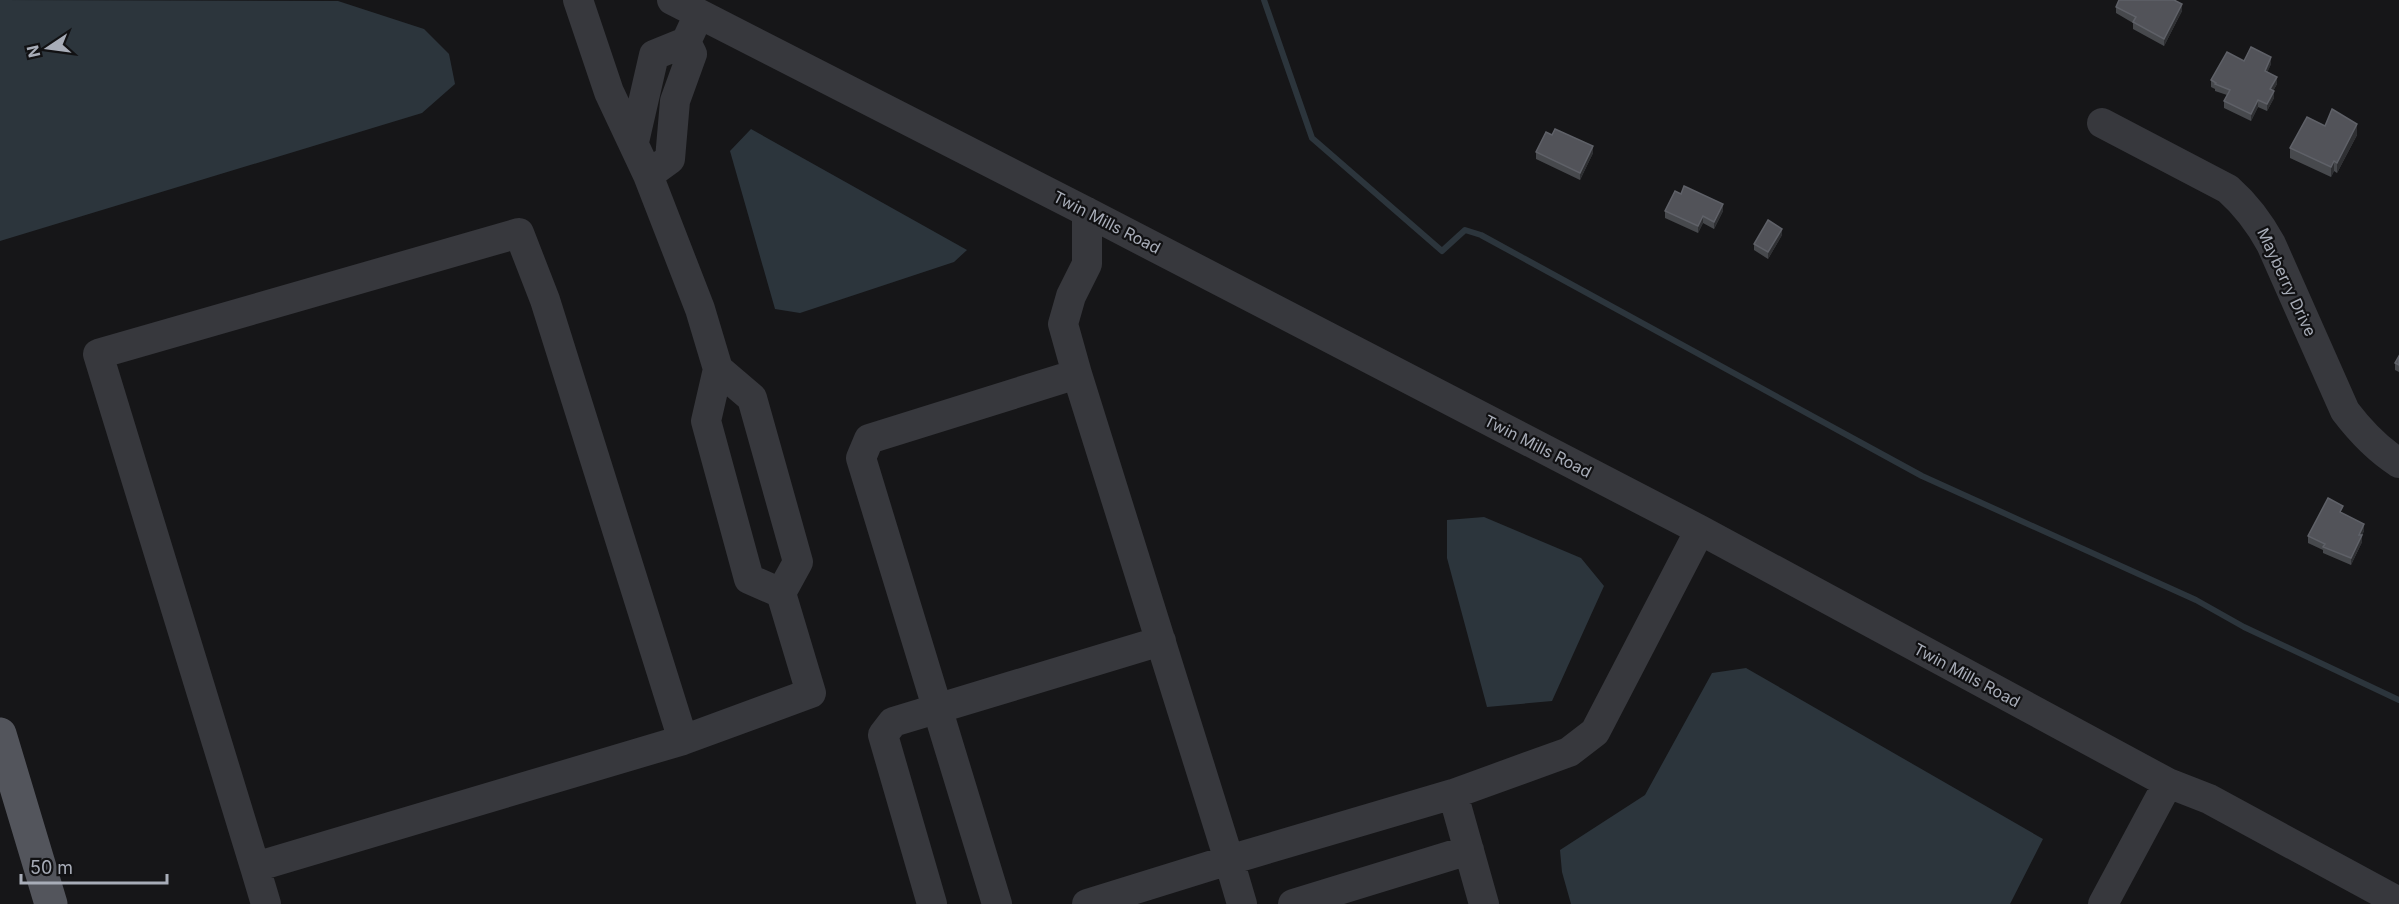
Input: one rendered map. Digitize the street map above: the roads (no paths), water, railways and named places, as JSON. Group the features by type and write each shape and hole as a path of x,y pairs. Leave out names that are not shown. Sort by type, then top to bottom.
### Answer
{"main road":[{"path":"0,734 51,904"}],"street":[{"path":"578,0 609,92 648,175 700,309 718,369 706,421 749,579 780,593"},
{"name":"Twin Mills Road","path":"672,0 1700,530 2168,783 2209,799 2399,902"},
{"path":"634,142 654,55 686,42 699,14"},
{"path":"648,175 669,159 675,101 692,54 686,42"},
{"name":"Mayberry Drive","path":"2102,123 2228,189 2244,203 2259,222 2271,244 2345,411 2379,450 2399,463"},
{"path":"1087,212 1087,264 1071,296 1063,324 1242,904"},
{"path":"266,904 98,354 519,233 545,300 683,741"},
{"path":"255,867 683,741 811,693 780,593 798,562 752,398 718,369"},
{"path":"997,904 861,458 869,439 1077,374"},
{"path":"1087,904 1453,794 1569,752 1595,732 1700,530"},
{"path":"932,904 883,735 893,722 1161,641"},
{"path":"2103,904 2168,783"},
{"path":"1453,794 1484,904"},
{"path":"1293,904 1469,850"}],"waterway":[{"path":"1264,0 1312,138 1442,251 1465,230 1481,235 1922,476 2196,600 2244,627 2399,700"}]}
